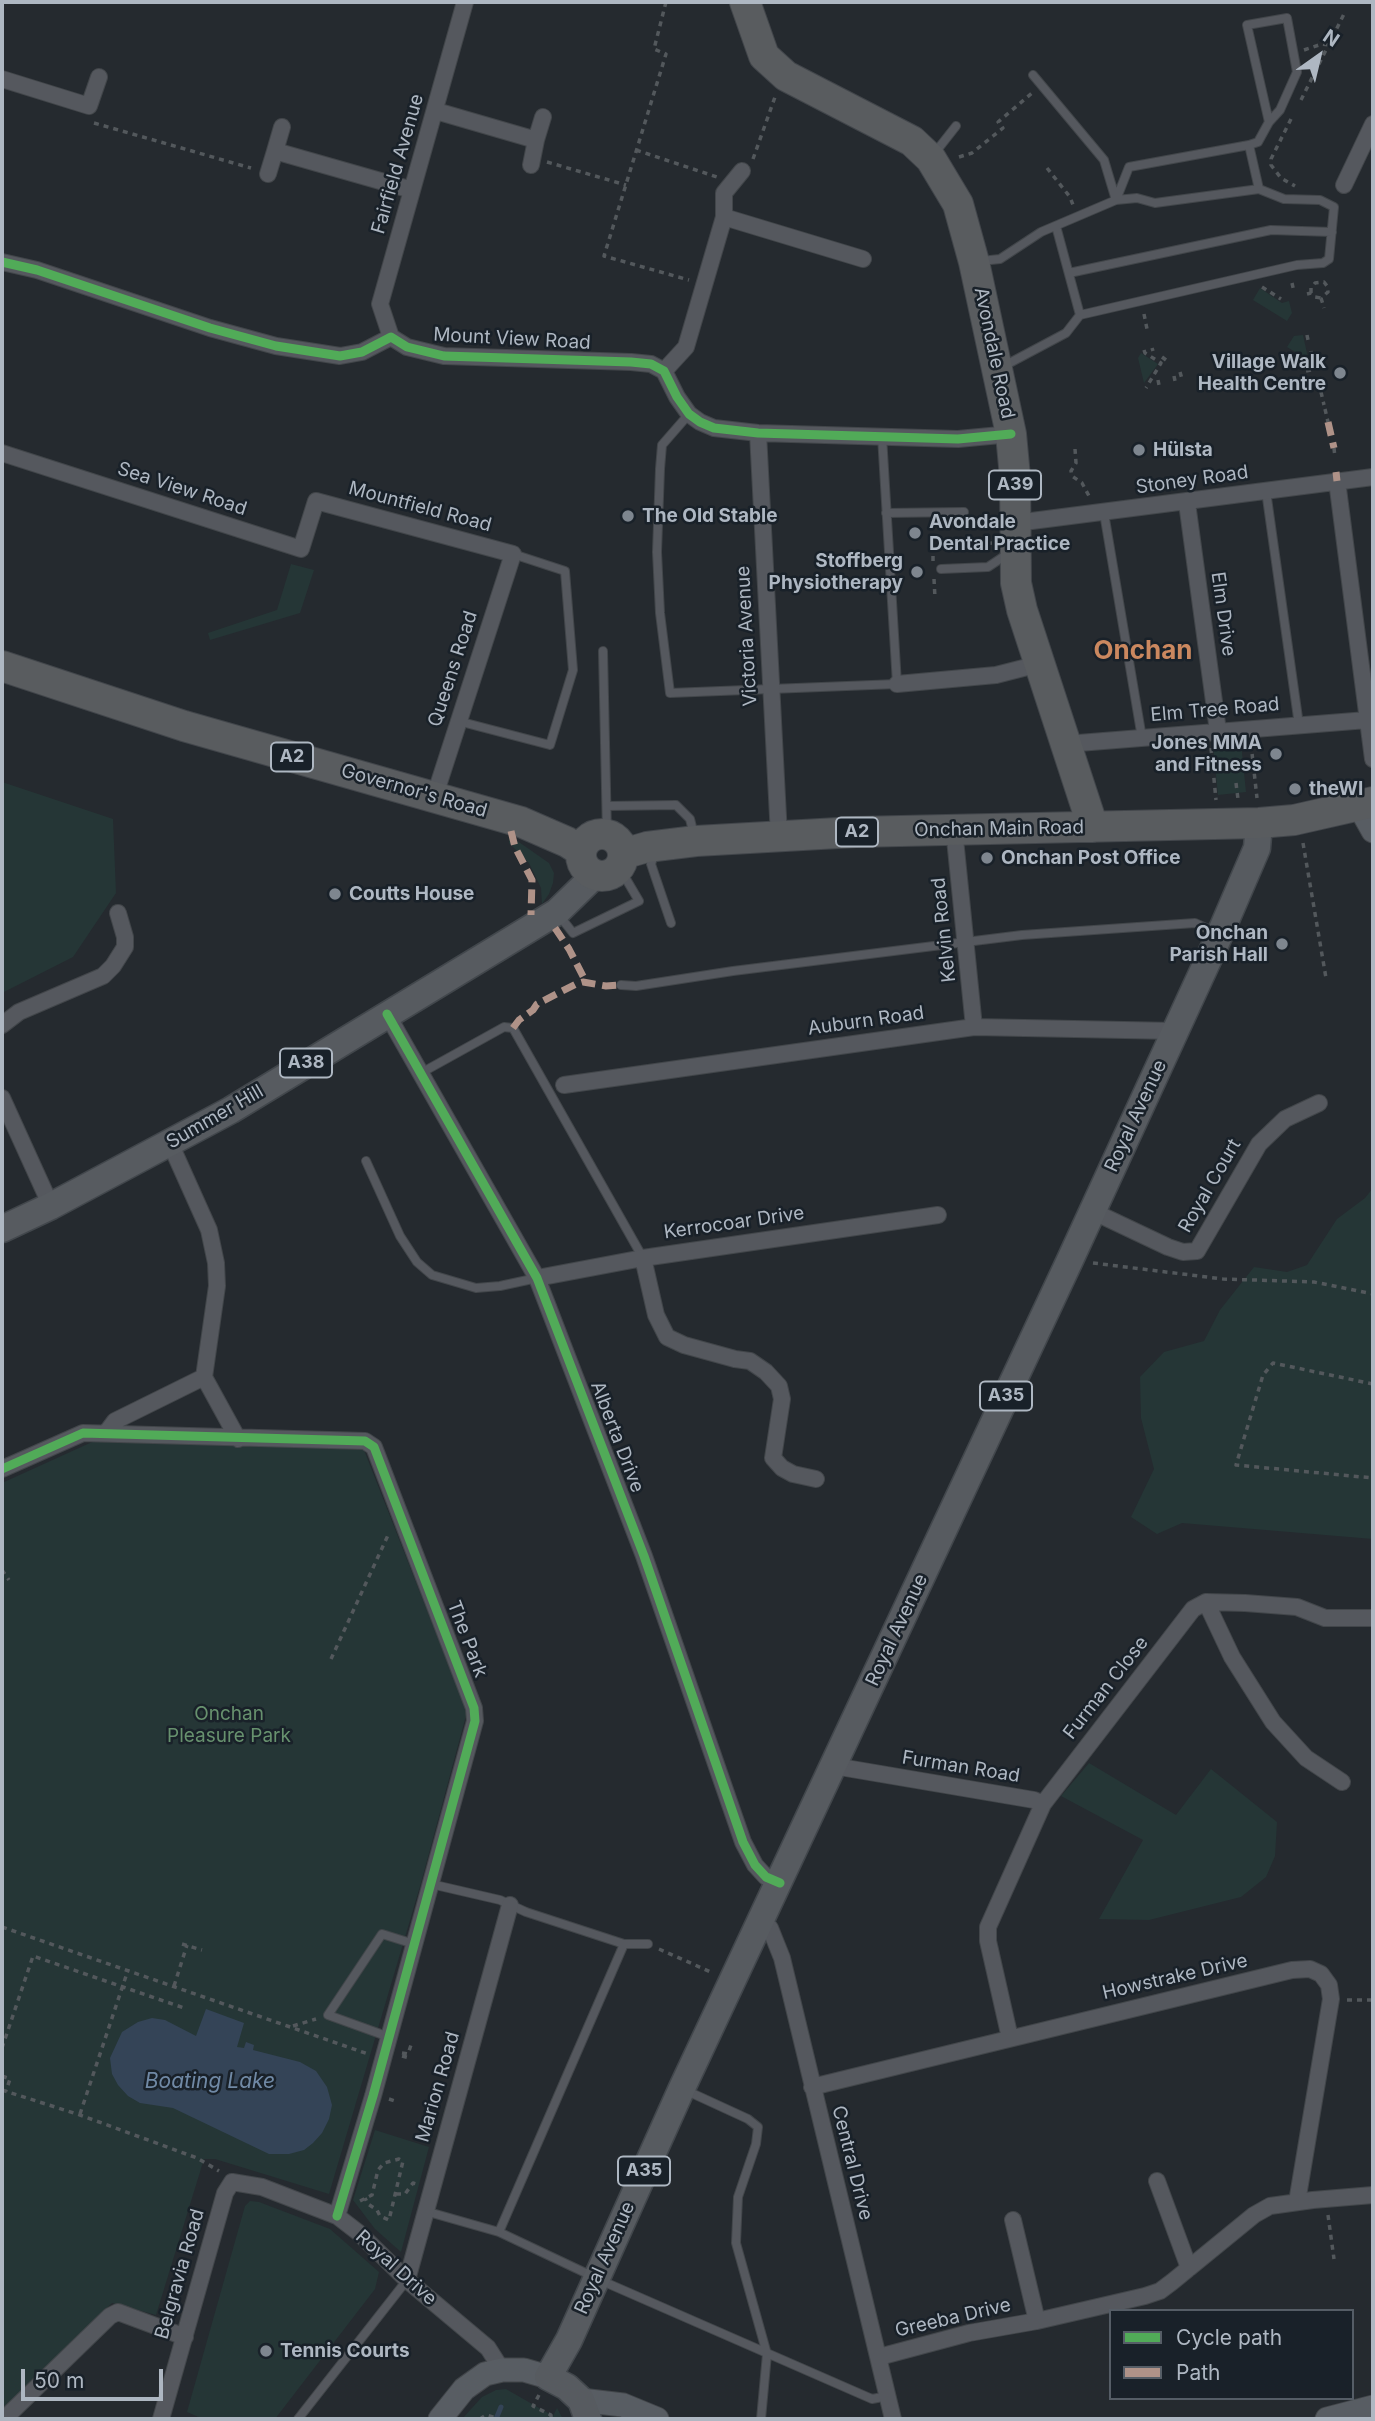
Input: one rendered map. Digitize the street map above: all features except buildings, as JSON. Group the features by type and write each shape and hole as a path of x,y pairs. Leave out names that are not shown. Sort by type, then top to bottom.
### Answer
{"highway":[{"name":"Avondale Road","path":"745,2 764,56 786,76 945,158 974,262 1011,435 1015,477 1016,583 1039,664 1093,827"},
{"name":"Governor's Road","path":"2,666 184,726 521,822 567,842 605,848"},
{"name":"Onchan Main Road","path":"605,848 779,836 1093,827 1258,811 1294,820 1369,813"}],"main road":[{"name":"Royal Avenue","path":"548,2377 569,2340 682,2088 1070,1261 1220,934 1257,848 1258,811"},
{"name":"Summer Hill","path":"2,1229 51,1206 231,1110 557,912 605,848"},
{"path":"440,2419 464,2389 485,2374 502,2370 524,2370 548,2377 567,2387 584,2409 623,2405 657,2419"},
{"path":"1327,2419 1367,2412"}],"street":[{"name":"Fairfield Avenue","path":"391,337 380,304 465,2"},
{"path":"2,79 87,113 99,77"},
{"path":"436,111 536,140"},
{"path":"532,162 543,117"},
{"path":"1344,186 1373,124"},
{"path":"268,174 282,127"},
{"path":"275,151 412,190"},
{"path":"738,177 724,194 724,217 686,347 664,371 689,414 714,428 758,433 958,439 1011,435"},
{"path":"724,217 863,259"},
{"path":"2,262 37,270 210,328 276,346 340,356 362,352 391,337"},
{"name":"Mount View Road","path":"391,337 407,347 444,356 631,362 651,364 664,371"},
{"name":"Victoria Avenue","path":"758,433 779,836"},
{"name":"Sea View Road","path":"2,453 301,549 316,501"},
{"name":"Stoney Road","path":"1016,523 1373,477"},
{"path":"1337,481 1373,760"},
{"name":"Mountfield Road","path":"316,501 513,554"},
{"name":"Elm Drive","path":"1187,503 1218,731"},
{"name":"Queens Road","path":"434,798 513,554"},
{"path":"897,684 996,674 1039,664"},
{"name":"Elm Tree Road","path":"1066,744 1299,725 1370,726"},
{"name":"Kelvin Road","path":"954,829 974,1027"},
{"path":"2,1026 19,1012 103,976 125,947 118,913"},
{"name":"Alberta Drive","path":"387,1014 537,1278 644,1556 743,1842 755,1865 766,1877 780,1883"},
{"name":"Auburn Road","path":"564,1085 974,1027 1175,1031"},
{"path":"2,1098 51,1206"},
{"name":"Royal Court","path":"1092,1211 1168,1247 1183,1252 1197,1251 1259,1144 1285,1119 1319,1103"},
{"path":"170,1143 209,1230 216,1263 217,1286 204,1377 238,1439"},
{"name":"Kerrocoar Drive","path":"537,1278 643,1258 938,1215"},
{"path":"643,1258 656,1315 667,1337 684,1345 736,1359 750,1360 766,1372 779,1386 782,1399 773,1458 782,1468 793,1474 816,1479"},
{"path":"106,1433 115,1421 204,1377"},
{"name":"The Park","path":"2,1469 83,1433 365,1441 374,1447 474,1708 473,1731 383,2060 337,2216"},
{"path":"1342,1782 1306,1758 1273,1722 1232,1657 1206,1602 1297,1607 1325,1618 1373,1618"},
{"name":"Furman Close","path":"1043,1804 1193,1609 1206,1602"},
{"name":"Furman Road","path":"834,1766 1034,1800 1043,1804"},
{"path":"1010,2038 988,1941 988,1927 1043,1804"},
{"name":"Marion Road","path":"407,2280 510,1905"},
{"name":"Central Drive","path":"760,1923 770,1928 782,1958 893,2419"},
{"name":"Howstrake Drive","path":"812,2087 1292,1970 1310,1969 1321,1974 1329,1985 1331,1999"},
{"path":"1297,2202 1331,1999"},
{"path":"1157,2181 1189,2268"},
{"name":"Royal Drive","path":"232,2182 262,2187 337,2216 359,2233 407,2280 488,2348 502,2370"},
{"name":"Belgravia Road","path":"161,2419 225,2193 232,2182"},
{"name":"Greeba Drive","path":"879,2357 969,2333 1037,2321 1145,2296 1160,2291 1254,2215 1270,2206 1373,2195"},
{"name":"Greeba Drive","path":"1013,2220 1037,2321"},
{"path":"5,2419 110,2316 118,2312 185,2337"}],"lane":[{"path":"1116,200 1129,167 1258,142 1269,122 1280,110 1297,72 1287,18 1247,25 1269,122"},
{"path":"1033,75 1104,160 1116,200"},
{"path":"945,158 956,126"},
{"path":"1249,145 1259,189"},
{"path":"974,262 1000,259 1041,232 1116,200 1137,198 1155,203 1259,189 1284,199 1320,200 1334,207 1329,259 1323,263 1297,265 1080,315 1066,333 996,370"},
{"path":"1056,226 1080,315"},
{"path":"1069,273 1271,230 1332,232"},
{"path":"689,414 662,445 660,469 657,552 660,613 670,692 897,684 882,436"},
{"path":"1266,491 1299,725"},
{"path":"886,513 964,512"},
{"path":"1099,514 1142,738"},
{"path":"458,721 551,744 573,670 565,571 513,554"},
{"path":"941,569 988,567 1003,557 1015,557"},
{"path":"557,912 573,933 639,901 605,848 603,651"},
{"path":"605,848 676,805 690,819 696,841"},
{"path":"657,845 651,864 671,923"},
{"path":"621,985 636,986 967,940 1195,923 1220,934"},
{"path":"420,1074 504,1027 513,1028 643,1258"},
{"path":"366,1161 400,1236 417,1262 432,1275 476,1288 537,1278"},
{"path":"431,1884 510,1905 624,1944 648,1944"},
{"path":"389,2037 328,2015 382,1934 415,1944"},
{"path":"499,2232 624,1944"},
{"path":"682,2088 758,2126 756,2144 738,2197 736,2243 767,2354 761,2419"},
{"path":"425,2211 499,2232 595,2278 872,2399 888,2396"},
{"path":"298,2419 407,2280"}],"path":[{"path":"666,2 654,49 666,54 604,256 704,284"},
{"path":"1299,104 1345,14"},
{"path":"1294,54 1322,44 1329,45"},
{"path":"945,158 972,153 1003,128 998,122 1041,85"},
{"path":"636,150 738,177 752,161 778,88"},
{"path":"87,113 268,174"},
{"path":"1294,115 1271,159 1271,164 1281,178 1295,186"},
{"path":"532,162 626,185"},
{"path":"1047,168 1070,197 1079,216"},
{"path":"1255,275 1257,283 1281,299"},
{"path":"1324,282 1328,292 1321,298 1309,293 1315,283 1324,282"},
{"path":"1292,284 1294,292"},
{"path":"1321,298 1324,308"},
{"path":"1144,350 1161,363 1146,388"},
{"path":"1180,372 1182,379"},
{"path":"1321,392 1328,422"},
{"path":"1334,448 1335,458"},
{"path":"1075,449 1076,464 1071,471 1072,477 1082,483 1099,514"},
{"path":"1253,761 1258,811"},
{"path":"1212,765 1215,791"},
{"path":"1236,783 1238,799"},
{"path":"1302,834 1326,978"},
{"path":"1070,1261 1223,1279 1314,1282 1373,1294"},
{"path":"1373,1384 1273,1363 1263,1375 1236,1465 1373,1478"},
{"path":"331,1659 382,1543 393,1525 404,1522"},
{"path":"2,1570 4,1577 9,1580"},
{"path":"2,1927 383,2060"},
{"path":"174,1986 185,1944 202,1950"},
{"path":"648,1944 732,1982"},
{"path":"2,2048 33,1956 187,2009"},
{"path":"80,2115 128,1970"},
{"path":"1331,1999 1373,2000"},
{"path":"292,2027 328,2015"},
{"path":"410,2058 401,2054 408,2054 411,2045"},
{"path":"2,2076 10,2079 4,2091 80,2115 197,2158 232,2182"},
{"path":"389,2099 398,2102"},
{"path":"355,2203 365,2198 372,2195 378,2170 384,2163 399,2159 404,2165 388,2220 380,2216 365,2198"},
{"path":"395,2194 405,2194 413,2183 419,2184"},
{"path":"1327,2199 1334,2259"},
{"path":"480,2419 486,2415 500,2419"}],"green space":[{"path":"1260,288 1282,303 1289,301 1292,313 1287,321 1253,300"},
{"path":"1303,335 1310,367 1305,368 1300,365 1297,353 1287,347 1294,336"},
{"path":"1141,353 1158,364 1144,383 1138,358"},
{"path":"291,564 314,570 300,613 210,640 208,633 277,610"},
{"path":"1241,743 1246,792 1218,795 1213,746"},
{"path":"2,782 113,819 116,893 73,957 2,993"},
{"path":"509,837 549,863 554,873 549,894 542,904 541,888 529,863 509,843"},
{"path":"1373,1188 1373,1539 1182,1523 1157,1534 1131,1517 1154,1469 1141,1418 1140,1377 1164,1352 1204,1341 1220,1310 1254,1267 1287,1272 1307,1265 1337,1219 1365,1198"},
{"name":"Onchan Pleasure Park","path":"101,1438 364,1450 467,1712 421,1883 329,2194 215,2159 204,2159 156,2315 112,2303 2,2412 2,1483"},
{"path":"1089,1763 1176,1815 1211,1769 1277,1822 1275,1856 1266,1877 1241,1897 1149,1920 1099,1919 1143,1840 1061,1796"},
{"path":"375,2130 429,2147 401,2252 375,2229 353,2200"},
{"name":"Tennis Courts","path":"250,2201 330,2229 379,2272 375,2289 275,2419 203,2419 187,2412 245,2206"},
{"path":"506,2389 553,2416 557,2408 563,2419 462,2419 482,2397 496,2390"}],"water":[{"name":"Boating Lake","path":"206,2009 244,2023 237,2047 244,2048 246,2042 254,2045 253,2050 300,2062 316,2071 327,2087 332,2105 322,2133 304,2150 289,2154 269,2154 173,2108 140,2103 128,2096 118,2085 112,2074 110,2058 122,2032 138,2022 152,2018 165,2020 196,2036"}],"waterway":[{"path":"496,2419 501,2407"}],"marked path":[{"path":"1328,422 1334,448"},
{"path":"1336,472 1337,481"},
{"path":"511,831 515,847 532,880 531,915"},
{"path":"555,928 585,980"},
{"path":"513,1028 537,1004 576,984 583,982 606,986 621,985"}],"cycle path":[{"path":"2,262 37,270 210,328 276,346 340,356 362,352 391,337 407,347 444,356 651,364 664,371 689,414 714,428 758,433 958,439 1011,434"},
{"path":"387,1014 537,1278 644,1556 743,1842 755,1865 766,1877 780,1883"},
{"path":"2,1469 83,1433 365,1441 374,1447 474,1708 475,1721 373,2096 337,2216"}],"place":[{"name":"Village Walk Health Centre","path":"1340,373"},
{"name":"Hülsta","path":"1139,450"},
{"name":"The Old Stable","path":"628,516"},
{"name":"Avondale Dental Practice","path":"915,533"},
{"name":"Stoffberg Physiotherapy","path":"917,572"},
{"name":"Jones MMA and Fitness","path":"1276,754"},
{"name":"theWI","path":"1295,789"},
{"name":"Onchan Post Office","path":"987,858"},
{"name":"Coutts House","path":"335,894"},
{"name":"Onchan Parish Hall","path":"1282,944"},
{"name":"Tennis Courts","path":"266,2351"}],"district":[{"name":"Onchan","path":"1143,651"}]}
